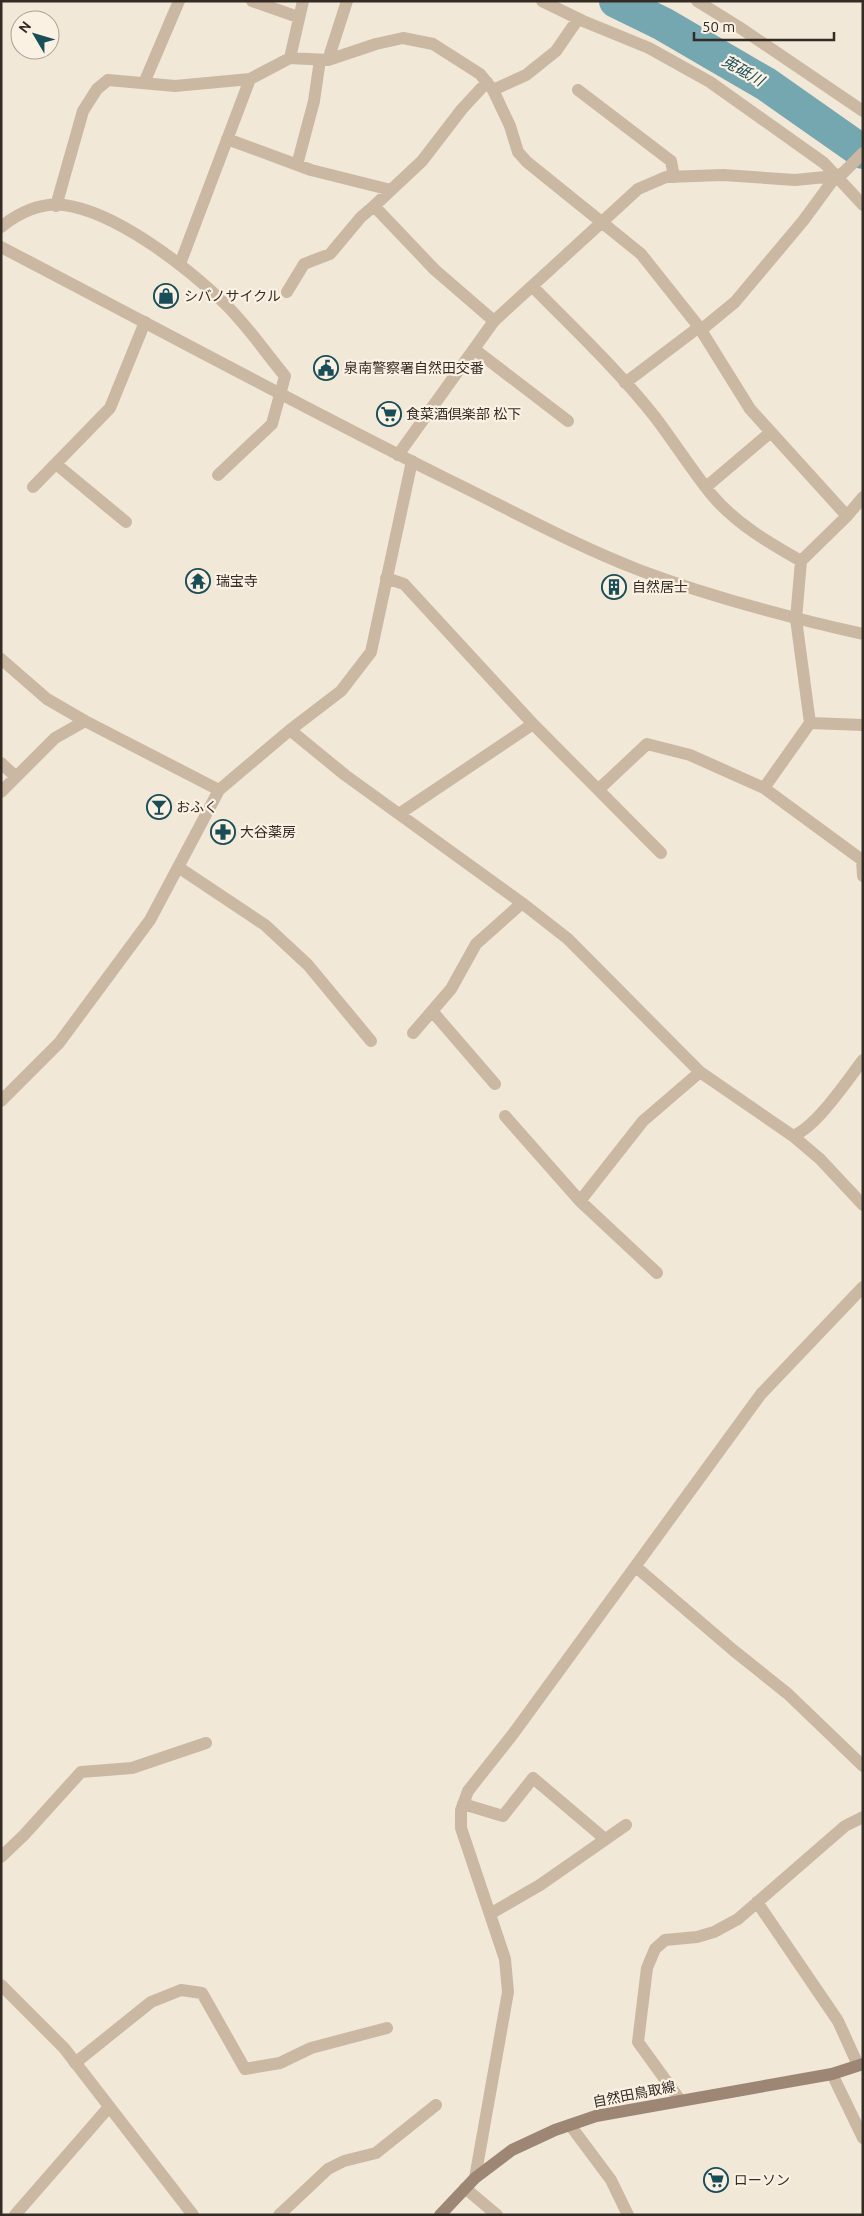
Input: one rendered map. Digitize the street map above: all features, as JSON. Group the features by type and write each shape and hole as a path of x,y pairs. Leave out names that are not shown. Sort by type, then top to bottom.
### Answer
{"main road":[{"name":"自然田鳥取線","path":"440,2215 475,2178 512,2150 570,2125 596,2116 832,2074 860,2064"}],"street":[{"path":"144,83 179,1"},
{"path":"252,1 298,17"},
{"path":"290,58 303,1"},
{"path":"297,165 324,60 347,1"},
{"path":"542,1 578,19 649,48 710,82 839,175 863,205"},
{"path":"697,1 739,27 863,112"},
{"path":"287,292 304,264 330,254 361,217 422,161 462,109 490,86 526,75 556,50 578,19"},
{"path":"56,206 83,111 97,89 108,80 175,86 250,79 290,58 324,60 403,38 433,44 480,74 490,86 510,126 518,152 527,162 642,254 700,329 750,409 847,516"},
{"path":"180,264 250,79"},
{"path":"578,90 671,162 674,177"},
{"path":"227,139 297,165 391,190"},
{"path":"625,382 700,329 734,302 804,221 839,175 863,152"},
{"path":"398,455 494,321 638,189 666,178 674,177 723,175 795,180 839,175"},
{"path":"1,227 13,217 38,207 64,205 90,213 128,229 180,264 222,301 285,376 272,424 218,475"},
{"path":"374,206 435,270 494,321"},
{"path":"1,247 398,455 580,544 638,569 796,619 863,634"},
{"path":"533,286 625,382 655,417 706,487 733,516 762,539 801,562"},
{"path":"33,487 110,408 145,322"},
{"path":"474,348 568,421"},
{"path":"706,487 771,432"},
{"path":"1,1101 59,1043 150,920 219,790 290,730 341,691 371,652 412,461"},
{"path":"56,464 126,522"},
{"path":"764,788 810,723 796,619 801,562 847,516 863,497"},
{"path":"386,578 404,584 533,724 661,853"},
{"path":"1,659 47,699 85,721 219,790"},
{"path":"1,792 55,738 85,721"},
{"path":"810,723 863,724"},
{"path":"399,814 533,724"},
{"path":"290,730 345,775 522,903 568,939 700,1072 793,1136 820,1159 863,1205"},
{"path":"599,789 647,744 690,755 764,788 862,860 863,876"},
{"path":"1,763 16,777"},
{"path":"178,867 265,925 308,965 372,1041"},
{"path":"413,1033 451,989 476,944 522,903"},
{"path":"432,1011 495,1084"},
{"path":"793,1136 804,1131 836,1095 863,1060"},
{"path":"580,1201 643,1121 700,1072"},
{"path":"504,1116 580,1201 657,1273"},
{"path":"475,2178 508,1992 505,1958 461,1828 461,1810 468,1791 514,1734 761,1394 863,1287"},
{"path":"636,1566 733,1650 788,1694 863,1766"},
{"path":"1,1857 24,1835 81,1772 132,1768 206,1743"},
{"path":"463,1804 503,1816 533,1778 605,1839"},
{"path":"680,2100 638,2042 647,1968 654,1949 665,1940 696,1937 714,1932 738,1919 845,1826 863,1817"},
{"path":"490,1914 540,1884 626,1825"},
{"path":"757,1902 838,2021 860,2064"},
{"path":"1,1985 64,2048 193,2215"},
{"path":"75,2063 151,2002 181,1990 202,1993 245,2069 280,2063 311,2048 387,2028"},
{"path":"832,2074 863,2138"},
{"path":"279,2215 328,2169 344,2161 376,2153 436,2105"},
{"path":"16,2215 109,2107"},
{"path":"570,2125 611,2180 628,2215"},
{"path":"465,2188 497,2215"}],"waterway":[{"name":"莵砥川","path":"616,1 663,24 766,84 863,152"}],"place":[{"name":"シバノサイクル","path":"166,296"},
{"name":"泉南警察署自然田交番","path":"326,368"},
{"name":"食菜酒倶楽部 松下","path":"389,414"},
{"name":"瑞宝寺","path":"198,581"},
{"name":"自然居士","path":"614,587"},
{"name":"おふく","path":"159,807"},
{"name":"大谷薬房","path":"223,832"},
{"name":"ローソン","path":"716,2180"}]}
